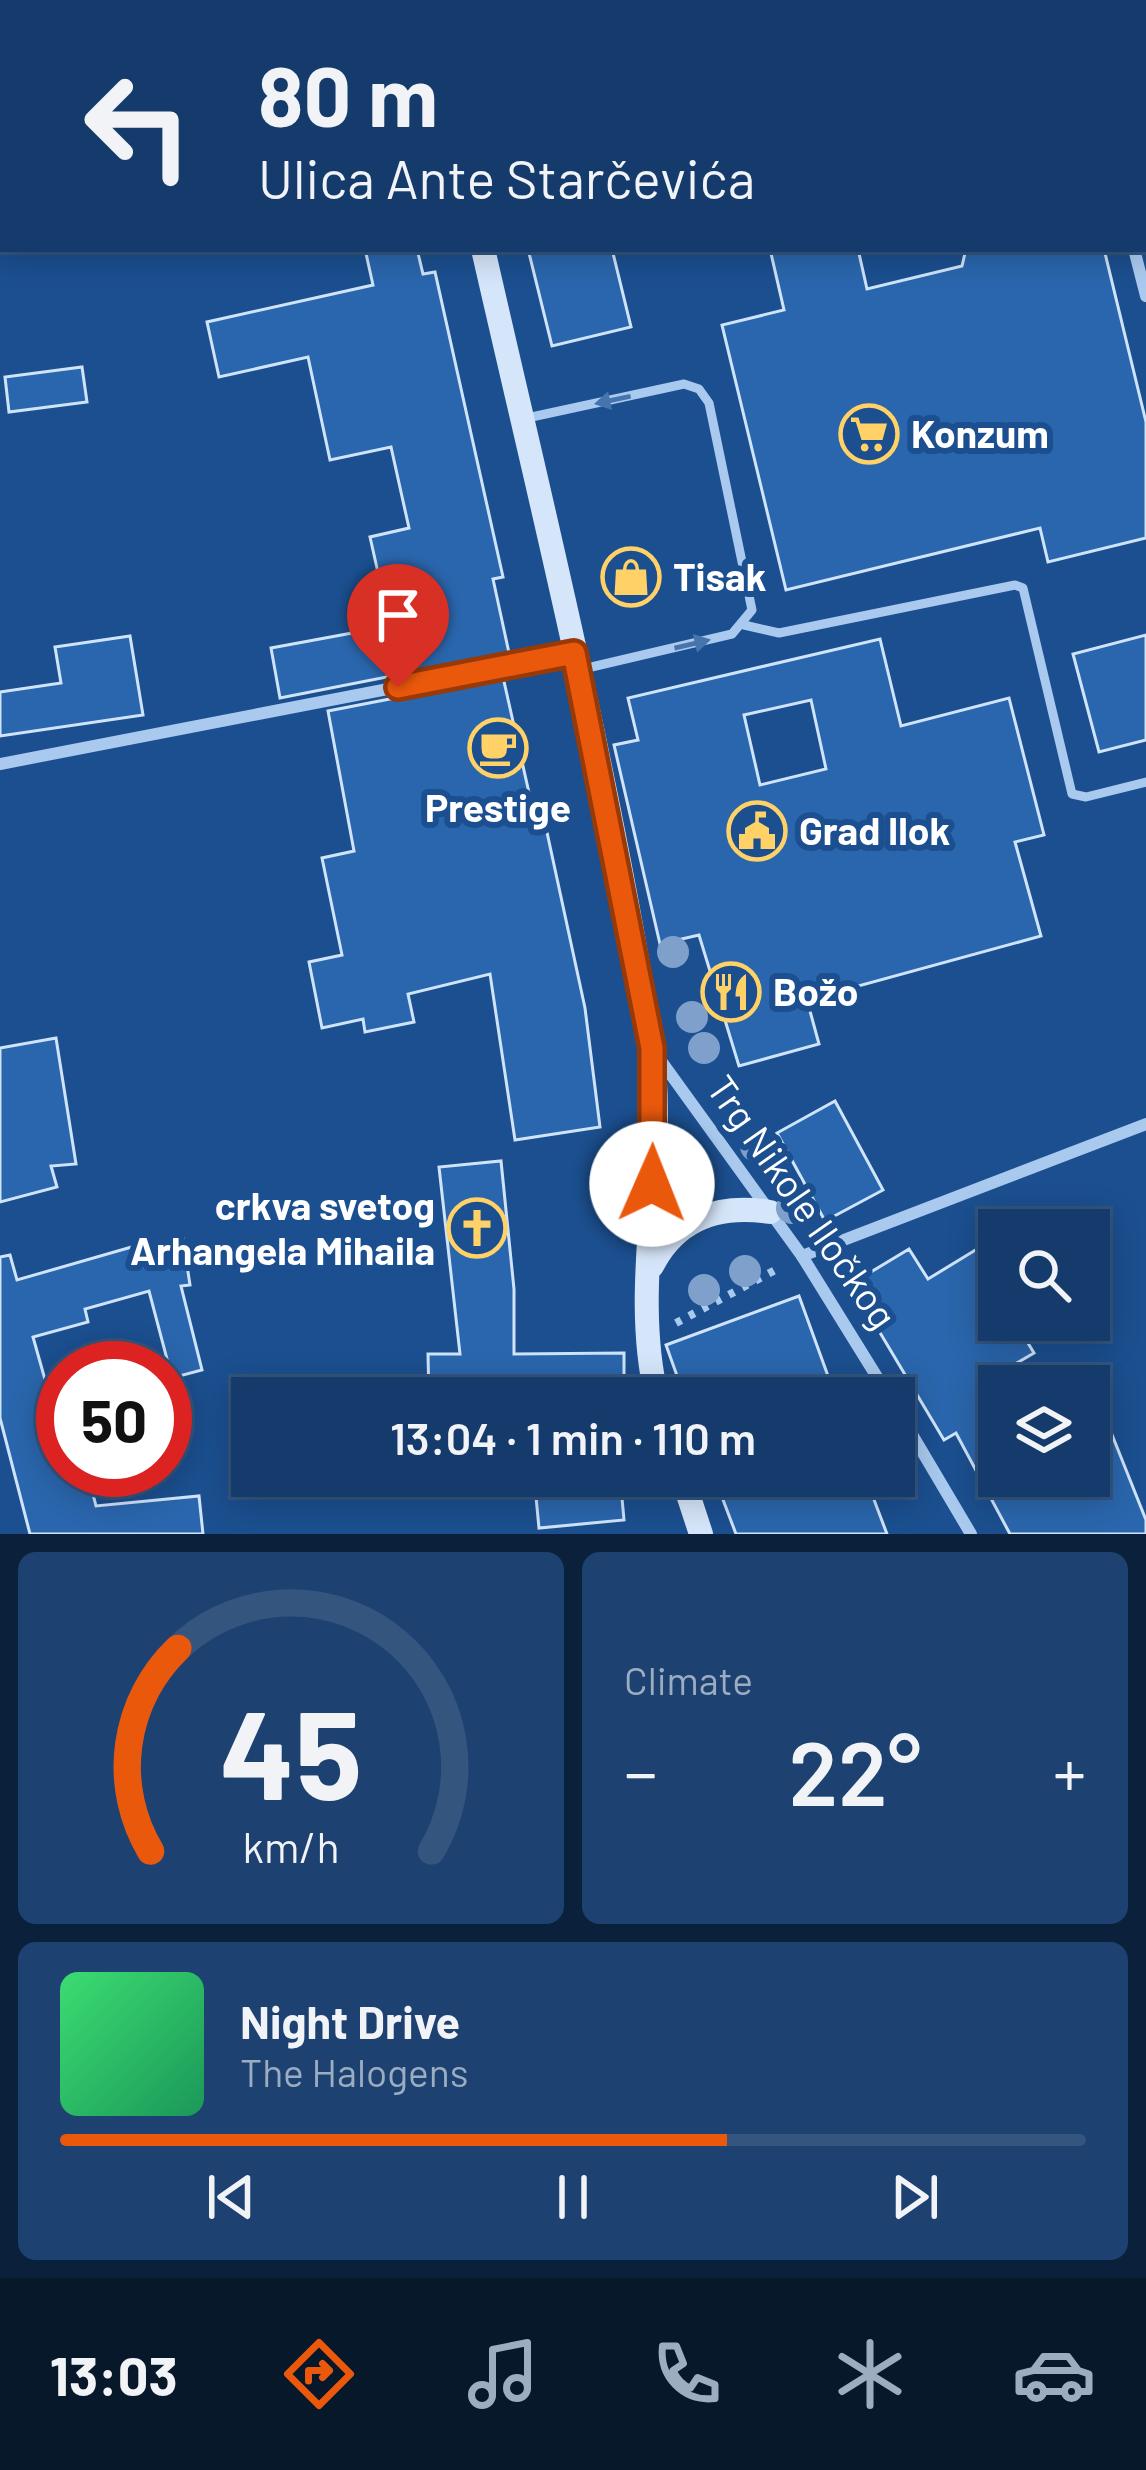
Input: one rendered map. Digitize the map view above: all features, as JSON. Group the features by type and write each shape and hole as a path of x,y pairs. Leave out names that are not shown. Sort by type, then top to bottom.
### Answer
{"main road":[{"name":"Trg Nikole Iločkog","path":"484,252 576,662 652,1048 650,1337 655,1377"},
{"path":"651,1268 673,1234 698,1218 720,1210 770,1213"},
{"path":"689,1497 701,1534"}],"street":[{"path":"1135,252 1146,296"},
{"path":"0,764 576,662"},
{"name":"Trg Nikole Iločkog","path":"652,1048 802,1256 877,1377"},
{"path":"802,1256 1146,1124"},
{"name":"Trg Nikole Iločkog","path":"915,1440 971,1534"}],"lane":[{"path":"522,420 684,384 699,389 709,404 752,610 732,634 576,662"},
{"path":"744,625 779,633 1015,585 1023,588 1072,794 1086,797 1146,782"}],"path":[{"path":"650,1337 802,1256"}],"shaded area":[{"path":"679,1139 715,1189 663,1202 664,1147"}],"building":[{"path":"366,252 418,252 423,274 435,272 503,577 493,579 509,653 280,698 271,648 390,626 370,537 409,528 391,447 330,460 308,357 219,377 207,322 373,285"},
{"path":"529,252 613,252 631,327 552,346"},
{"path":"771,252 859,252 867,289 962,266 965,252 1105,252 1146,422 1146,538 1048,562 1040,528 786,590 722,325 784,310"},
{"path":"82,367 87,402 9,412 5,377"},
{"path":"1146,635 1146,740 1099,752 1073,654"},
{"path":"130,636 143,715 0,736 0,692 61,683 55,647"},
{"path":"880,639 901,726 1009,698 1044,835 1015,842 1041,936 807,1000 819,1044 739,1066 699,935 660,944 614,745 638,740 628,698","holes":["811,700 826,769 760,785 744,715"]},
{"path":"503,677 534,815 543,814 585,1008 600,1127 515,1140 490,974 408,994 414,1022 365,1032 363,1019 322,1028 309,962 342,955 322,858 354,851 328,711"},
{"path":"56,1038 76,1164 51,1166 57,1187 0,1202 0,1048"},
{"path":"835,1101 883,1190 825,1221 777,1133"},
{"name":"crkva svetog Arhangela Mihaila","path":"501,1161 514,1289 514,1354 624,1353 624,1377 429,1377 428,1354 460,1354 439,1167"},
{"path":"183,1239 190,1285 181,1286 202,1370 192,1373 192,1341 162,1341 149,1291 85,1309 88,1322 33,1337 36,1497 94,1497 96,1506 199,1496 203,1534 30,1534 0,1418 0,1257 10,1255 17,1280 135,1246"},
{"path":"978,1248 978,1341 1027,1341 1034,1353 1013,1365 978,1365 978,1474 956,1433 944,1440 915,1391 915,1377 906,1377 851,1284 909,1249 928,1279"},
{"path":"799,1296 828,1377 677,1377 666,1345"},
{"path":"1110,1430 1146,1520 1146,1534 1010,1534 990,1497 1110,1497"},
{"path":"536,1497 622,1497 624,1520 539,1528"},
{"path":"722,1497 873,1497 887,1534 736,1534"}],"place":[{"name":"Konzum","path":"869,434"},
{"name":"Tisak","path":"631,577"},
{"name":"Prestige","path":"498,748"},
{"name":"Grad Ilok","path":"757,831"},
{"name":"Božo","path":"731,992"},
{"name":"crkva svetog Arhangela Mihaila","path":"477,1228"}],"route":[{"path":"398,687 574,653 652,1048 652,1184"}]}
